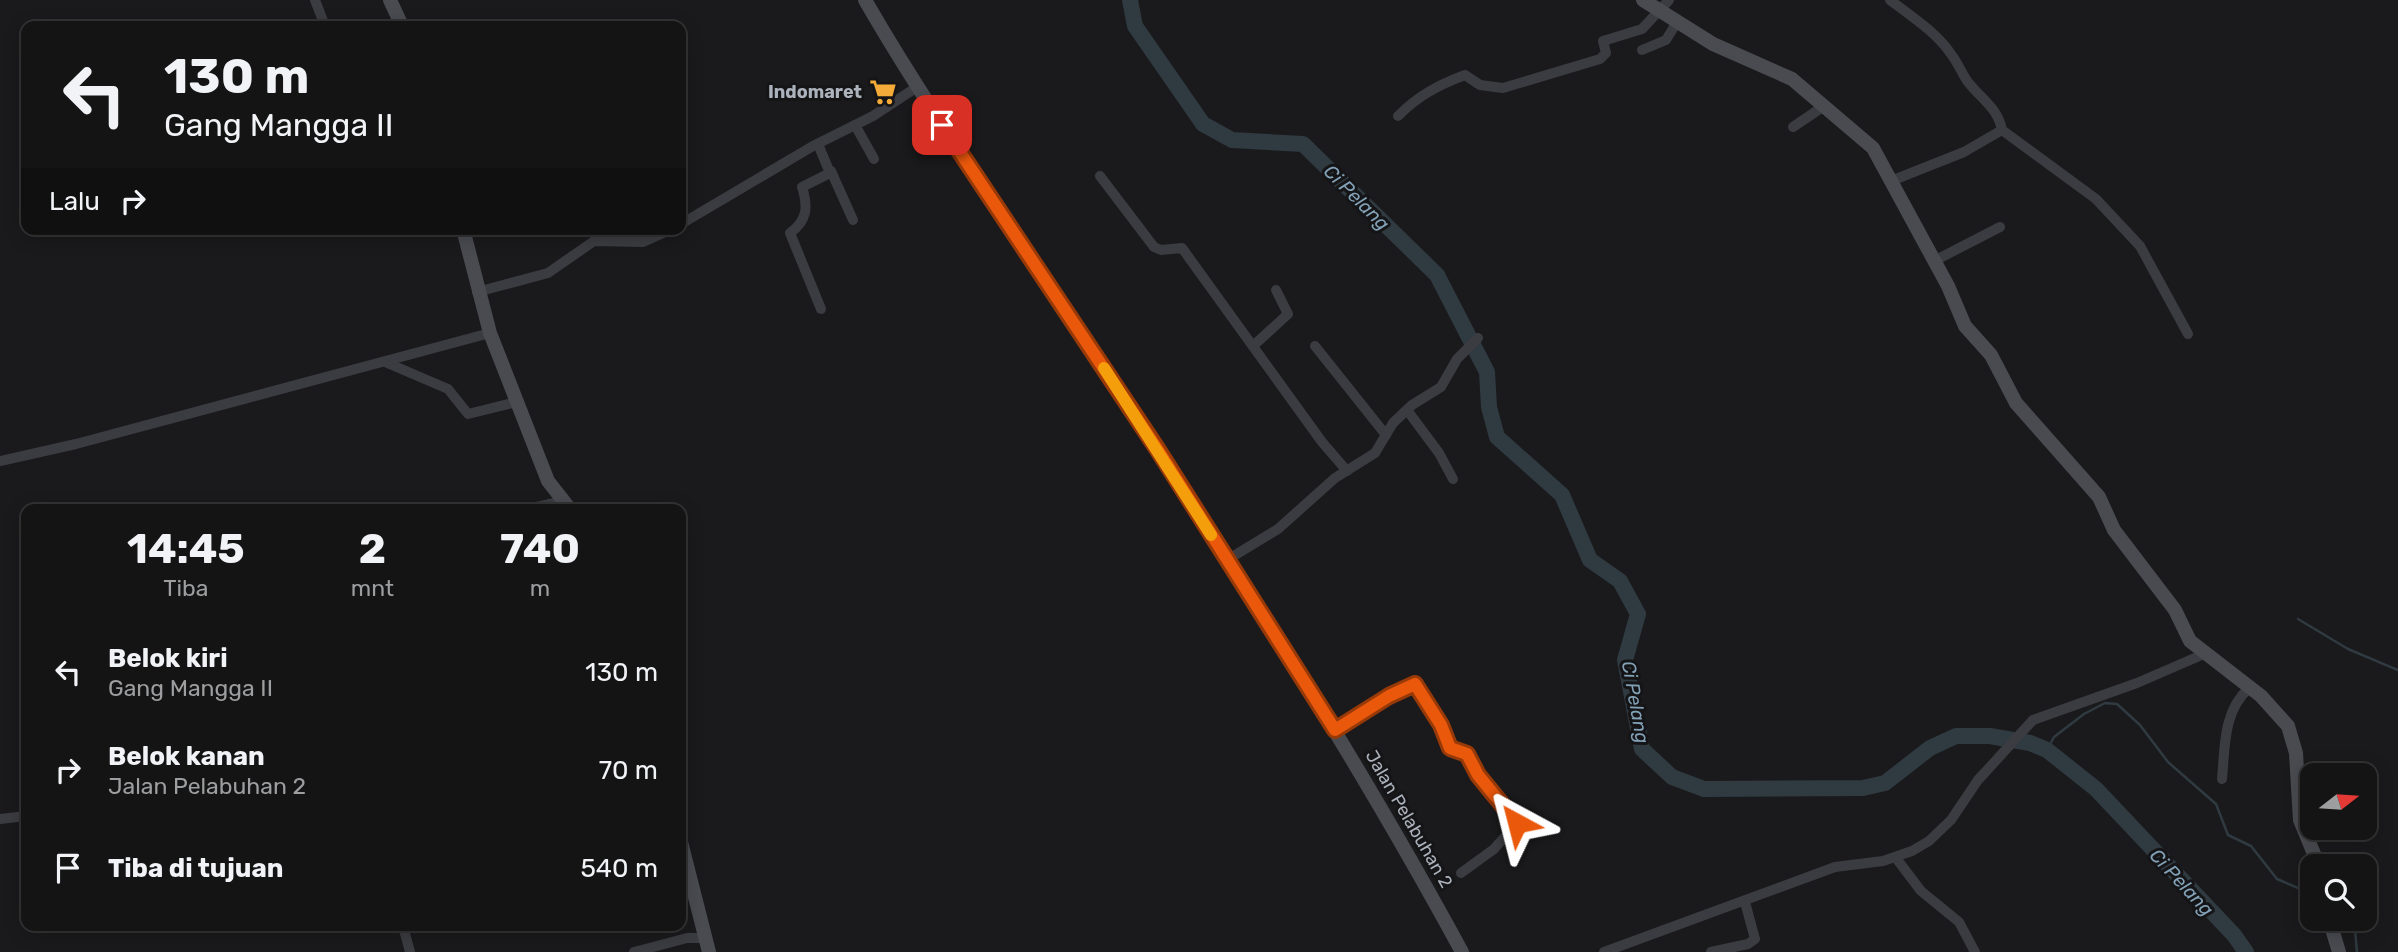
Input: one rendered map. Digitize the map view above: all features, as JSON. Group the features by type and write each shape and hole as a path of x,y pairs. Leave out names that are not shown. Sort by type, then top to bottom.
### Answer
{"street":[{"path":"315,0 323,21"},
{"path":"390,0 400,21"},
{"name":"Jalan Pelabuhan 2","path":"865,0 917,87 1158,450 1335,730 1413,861 1462,952"},
{"path":"1643,0 1664,5 1677,22 1713,44 1783,73 1869,143 1934,261 1965,326 1991,355 2013,398 2095,492 2117,534 2175,610 2190,641 2276,710 2292,733 2297,764 2300,820 2314,854"},
{"path":"1890,0 1928,30 1951,54 1966,80 1996,110 2002,130 2096,199 2140,246 2189,334"},
{"path":"1398,116 1415,99 1438,85 1465,75 1480,85 1503,88 1600,59 1606,53 1603,41 1642,29 1664,5"},
{"path":"1642,50 1666,40 1677,22"},
{"path":"686,221 917,87"},
{"path":"1793,127 1824,106"},
{"path":"855,125 874,159"},
{"path":"1891,181 1964,152 2002,130"},
{"path":"818,144 853,220"},
{"path":"821,309 790,233 803,223 808,203 802,187 831,171"},
{"path":"1100,176 1147,241 1161,250 1182,248 1322,442 1347,471"},
{"path":"1934,261 2000,227"},
{"path":"464,235 477,292 490,333 548,481 565,504"},
{"path":"642,235 642,243"},
{"path":"477,292 548,273 594,241 642,243 659,235"},
{"path":"1253,346 1288,314 1276,290"},
{"path":"0,461 490,333"},
{"path":"1227,560 1278,529 1330,482 1380,450 1393,423 1441,387 1467,347 1478,338"},
{"path":"1315,346 1386,435"},
{"path":"385,362 448,389 468,414 517,402"},
{"path":"1407,410 1439,453 1453,479"},
{"path":"1604,952 1632,947 1835,867 1896,858 1919,848 1942,831 1961,810 1978,780 2030,722 2047,712 2137,683 2204,654"},
{"path":"1335,730 1409,685 1417,685 1441,725 1450,748 1467,754 1478,775 1517,823 1494,849 1461,873"},
{"path":"2222,779 2226,730 2232,709 2249,688"},
{"path":"0,819 21,817"},
{"path":"1896,858 1921,891 1959,922 1975,952"},
{"path":"687,887 708,945"},
{"path":"1711,952 1748,944 1755,939 1745,902"},
{"path":"404,931 410,952"},
{"path":"2333,931 2339,952"},
{"path":"634,952 687,938 708,945"}],"waterway":[{"name":"Ci Pelang","path":"1130,0 1135,26 1203,124 1232,140 1303,144 1437,275 1487,372 1489,407 1497,437 1562,495 1590,560 1620,581 1638,614 1625,660 1642,749 1672,777 1704,789 1863,788 1885,783 1930,748 1956,736 1990,736 2030,743 2047,750 2096,789 2234,935 2246,952"},
{"path":"2298,619 2348,649 2398,670"},
{"path":"2047,750 2054,737 2084,714 2105,703 2117,704 2140,725 2168,762 2216,804 2228,835 2251,846 2277,879 2300,889"},
{"path":"2355,931 2357,952"}],"slow traffic":[{"path":"1104,368 1211,535"}],"place":[{"name":"Indomaret","path":"883,92"}],"route":[{"path":"942,125 1158,450 1335,730 1409,685 1417,685 1441,725 1450,748 1467,754 1478,775 1517,823"}]}
